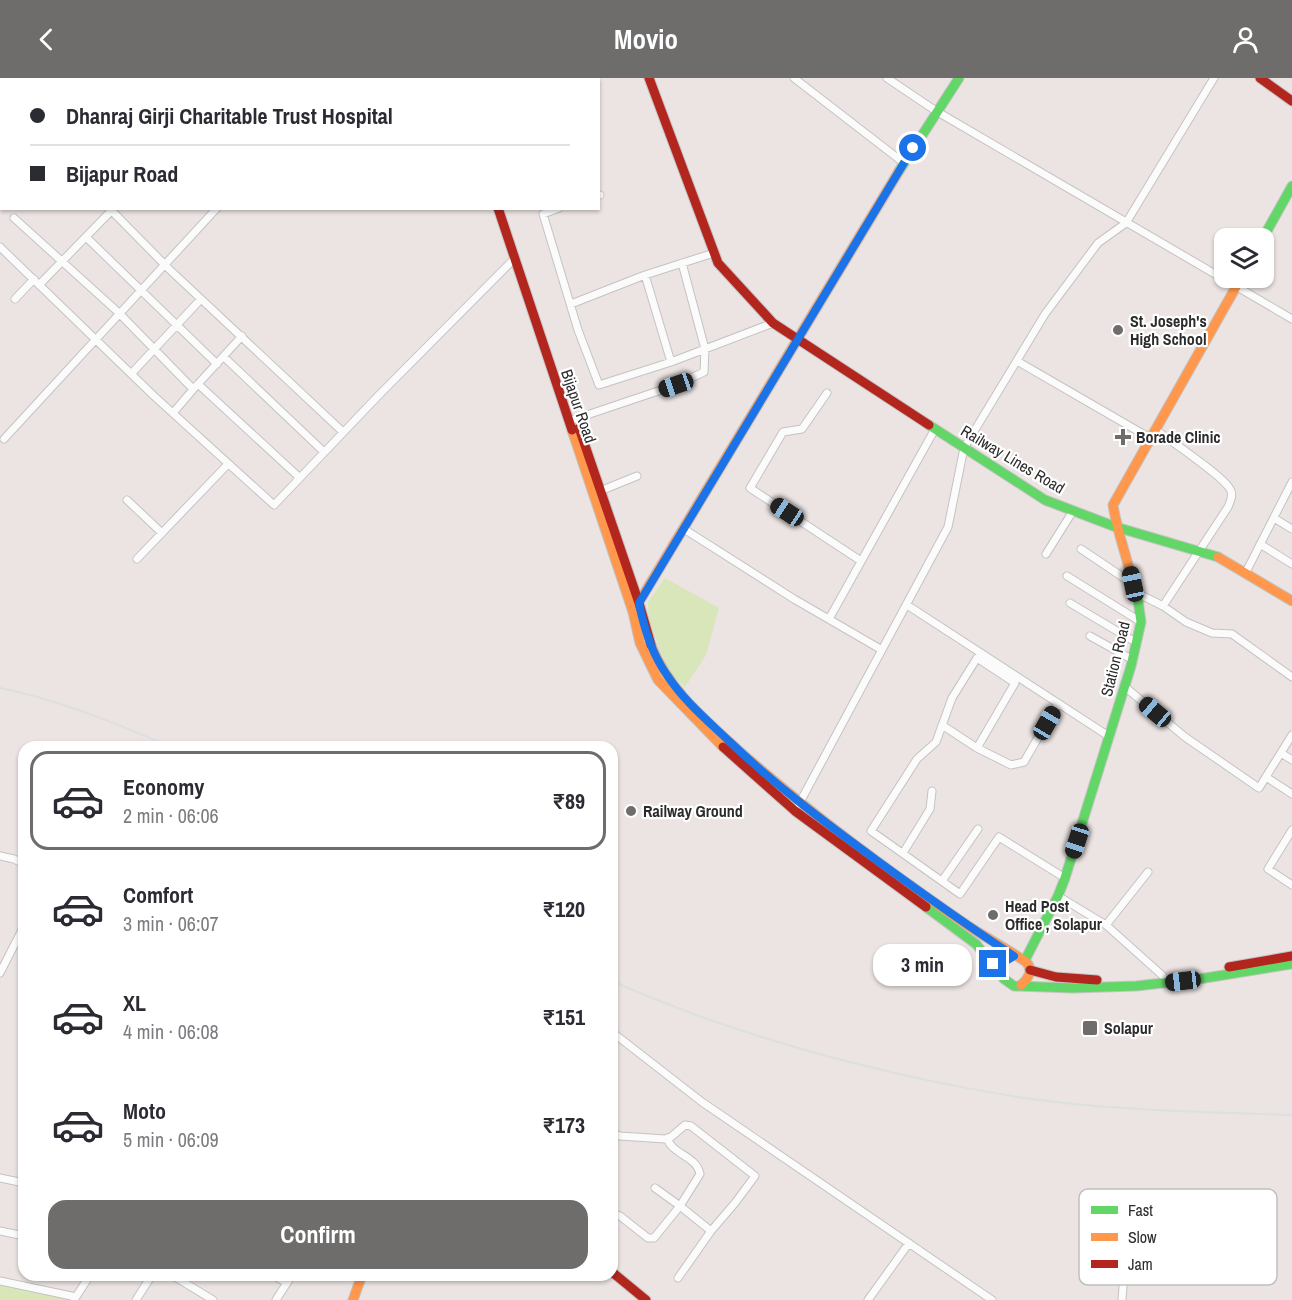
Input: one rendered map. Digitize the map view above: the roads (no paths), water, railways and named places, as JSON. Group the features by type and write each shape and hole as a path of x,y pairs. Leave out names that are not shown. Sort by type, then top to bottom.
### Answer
{"main road":[{"name":"Railway Lines Road","path":"649,78 718,263 772,323 1045,500 1116,527 1199,550 1222,559 1292,601"},
{"path":"633,612 904,163 959,78"},
{"path":"1260,78 1292,101"},
{"path":"1269,228 1292,186"},
{"name":"Bijapur Road","path":"499,210 572,420 633,612 640,643 658,680 717,741 797,807"},
{"path":"506,210 572,420 600,491 639,603 644,628 660,664 672,683 797,807 976,944 1005,982 1011,985 1058,987 1166,983 1292,964"},
{"name":"Station Road","path":"1025,960 1065,878 1137,643 1141,622 1126,553 1116,527 1113,505 1236,288"},
{"path":"797,807 973,930 1009,959 1025,960 1030,969 1028,977 1021,985"},
{"path":"1030,969 1056,977 1118,980 1191,974 1292,956"},
{"path":"1000,974 1009,959"},
{"path":"618,1277 646,1300"},
{"path":"353,1300 361,1281"},
{"path":"360,1300 368,1281"}],"street":[{"path":"794,78 904,163"},
{"path":"887,78 936,111 1126,222 1214,269"},
{"path":"797,807 948,527 964,448 1045,314 1098,243 1126,222 1214,78"},
{"path":"15,299 62,262 110,210 164,264 343,432"},
{"path":"4,439 215,210"},
{"path":"554,210 543,214 599,385 670,362 772,323"},
{"path":"14,218 119,313 153,350 300,478"},
{"path":"86,237 217,364"},
{"path":"0,247 172,413 274,505 514,259"},
{"path":"571,304 645,275 714,253"},
{"path":"572,420 676,385 704,372 705,349 682,263"},
{"path":"645,275 670,362"},
{"path":"1248,288 1292,319"},
{"path":"131,374 201,299"},
{"path":"172,413 243,336"},
{"path":"224,357 324,452"},
{"path":"1017,361 1152,433 1219,478 1231,490 1232,496 1228,507 1162,606"},
{"path":"827,393 802,429 783,432 750,488 861,561"},
{"path":"829,619 935,429"},
{"path":"138,559 228,464"},
{"path":"600,491 637,476"},
{"path":"1246,572 1292,482"},
{"path":"127,500 162,533"},
{"path":"1046,554 1073,511"},
{"path":"1274,518 1292,530"},
{"path":"684,529 882,650"},
{"path":"1260,544 1292,564"},
{"path":"1081,549 1186,622 1212,633 1232,634 1292,676"},
{"path":"1067,576 1141,622"},
{"path":"1070,603 1137,643"},
{"path":"907,605 1110,736"},
{"path":"1090,636 1133,660"},
{"path":"977,748 1015,683 977,658 952,698 936,742 917,759 871,831 960,894 999,837 1065,878"},
{"path":"1125,687 1185,737 1258,788 1292,735"},
{"path":"942,725 977,748 1011,765 1024,762 1058,703"},
{"path":"1281,753 1292,760"},
{"path":"1266,777 1292,794"},
{"path":"903,853 930,809 932,791"},
{"path":"942,880 978,829"},
{"path":"1291,835 1268,869 1292,885"},
{"path":"0,856 18,861"},
{"path":"1106,925 1148,872"},
{"path":"1058,896 1106,925 1163,976"},
{"path":"0,973 18,938"},
{"path":"618,1037 702,1102 992,1300"},
{"path":"618,1135 667,1138 686,1125 691,1125 755,1176 711,1231 678,1278"},
{"path":"618,1215 648,1238 654,1238 696,1182 700,1174 694,1162 669,1144 667,1138"},
{"path":"0,1178 18,1181"},
{"path":"655,1188 711,1231"},
{"path":"0,1232 18,1235"},
{"path":"868,1300 909,1243"},
{"path":"0,1281 75,1299 86,1281"},
{"path":"136,1300 148,1281"},
{"path":"182,1281 213,1300"},
{"path":"276,1300 286,1283 283,1281"},
{"path":"1122,1300 1123,1285"}],"railway":[{"path":"0,688 86,713 156,741"},
{"path":"618,984 691,1013 771,1040 853,1063 936,1082 1020,1097 1109,1107 1292,1115"}],"place":[{"name":"St. Joseph's High School","path":"1118,330"},
{"name":"Borade Clinic","path":"1123,437"},
{"name":"Railway Ground","path":"631,811"},
{"name":"Head Post Office , Solapur","path":"993,915"},
{"name":"Solapur","path":"1090,1028"}]}
